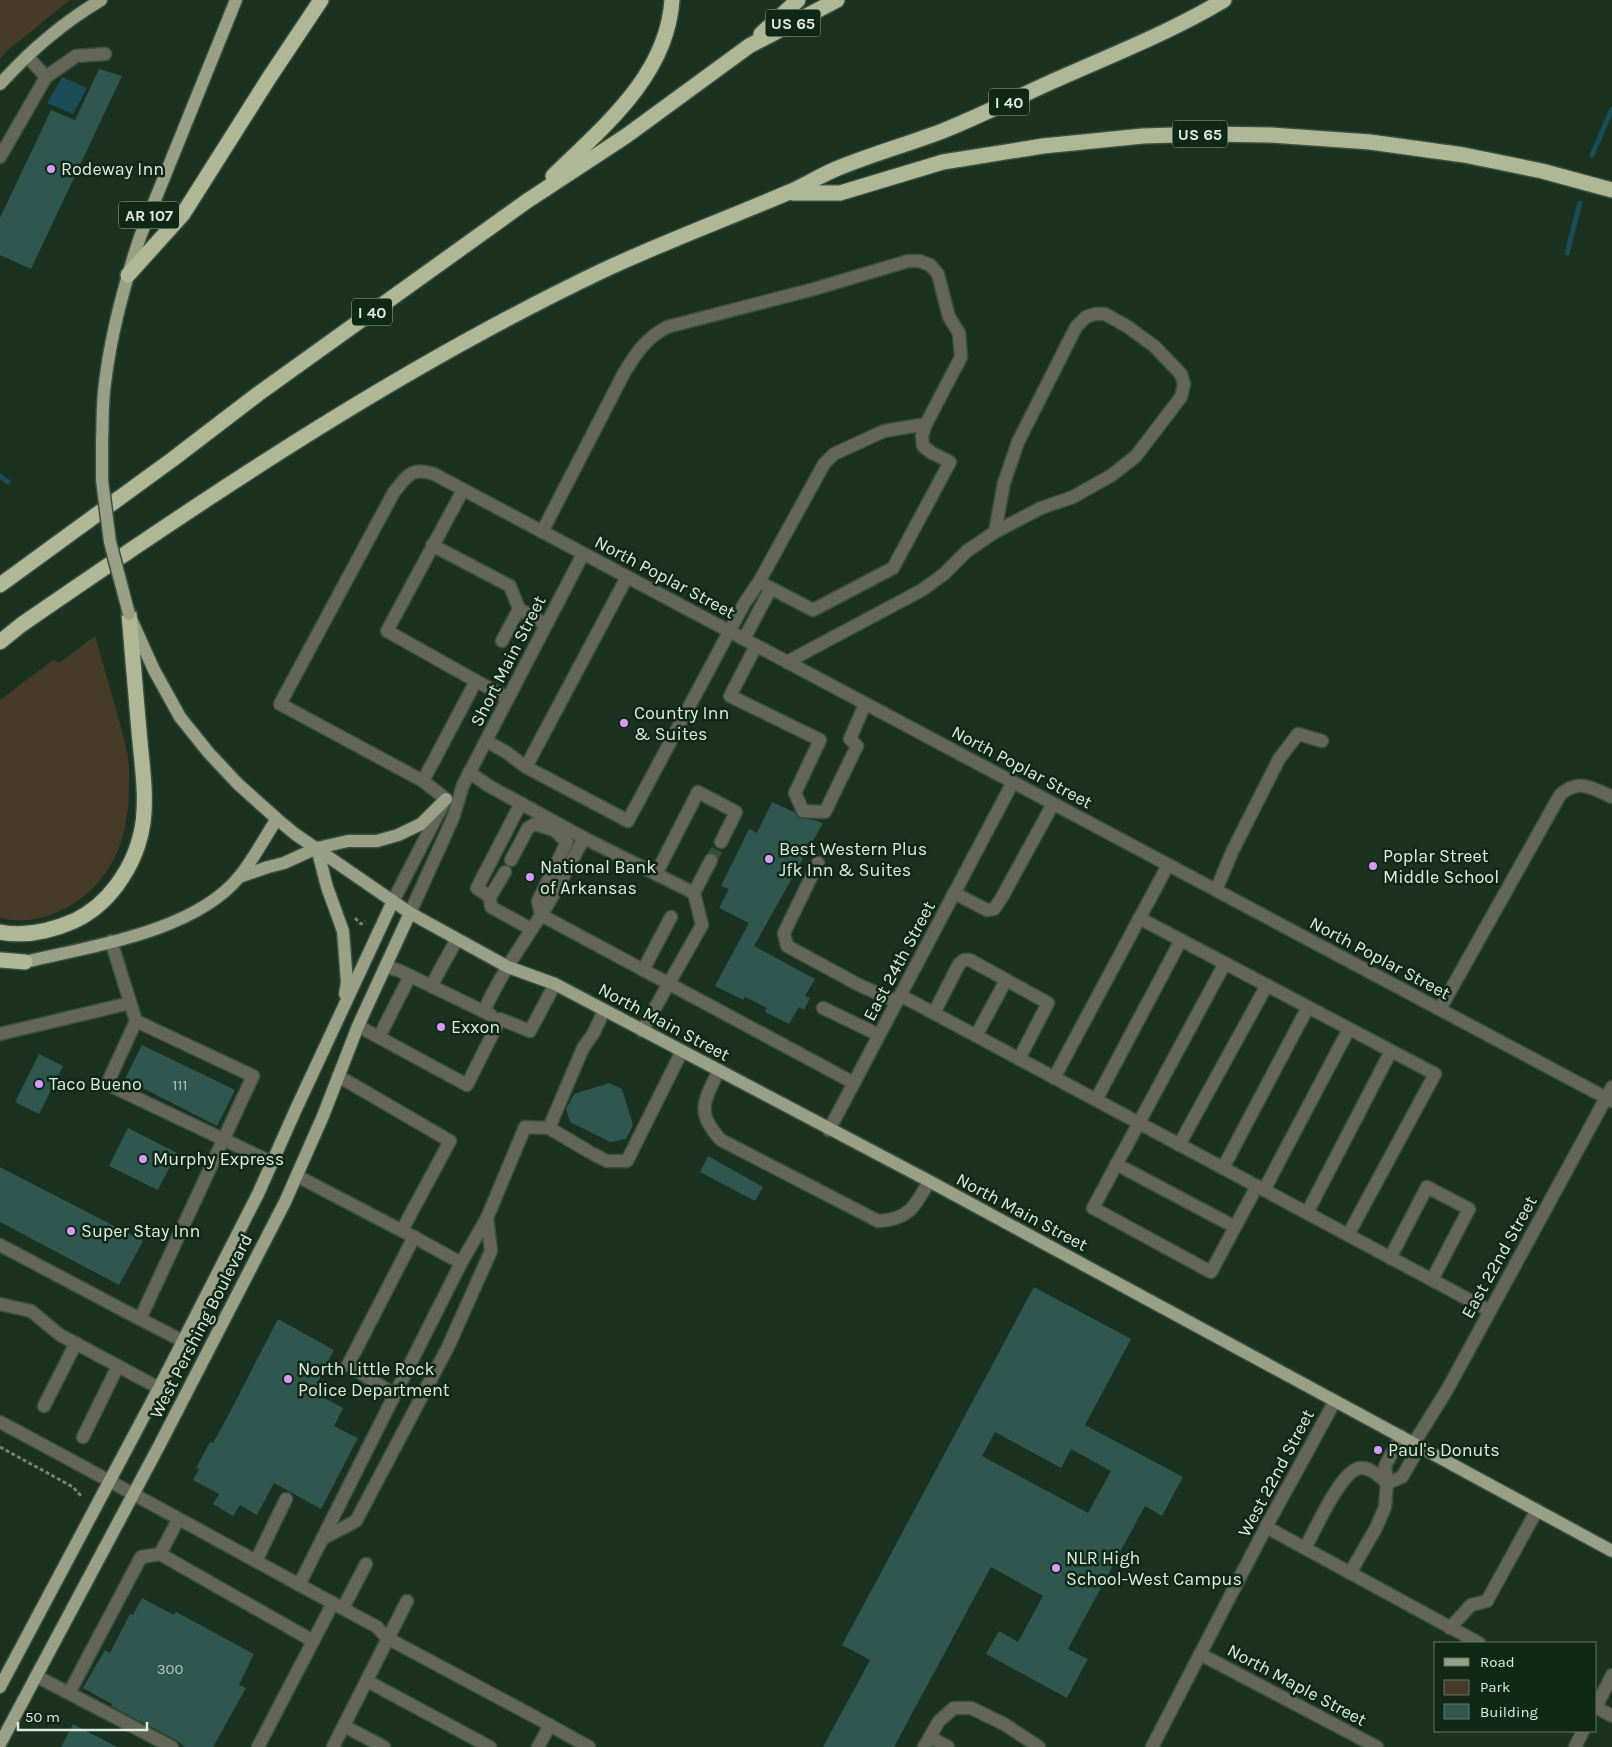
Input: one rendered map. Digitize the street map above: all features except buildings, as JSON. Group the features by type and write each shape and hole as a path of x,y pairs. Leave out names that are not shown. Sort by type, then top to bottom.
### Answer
{"highway":[{"path":"128,274 183,214 321,0"},
{"path":"527,202 607,123 644,78 666,36 672,0"},
{"name":"I 40","path":"0,585 173,459 258,394 527,202 626,136 750,46 798,0"},
{"name":"US 65","path":"750,46 837,0"},
{"name":"I 40","path":"0,642 21,625 167,524 324,424 392,382 515,315 605,270 789,192 835,170 995,109 1053,81 1157,36 1224,0"},
{"name":"US 65","path":"789,192 840,193 943,162 1043,146 1144,136 1206,134 1271,135 1370,142 1464,155 1542,171 1612,190"},
{"path":"0,932 32,933 60,927 82,917 111,893 127,872 136,852 142,834 145,777 129,614"},
{"path":"0,960 25,962"}],"main road":[{"path":"0,84 53,32 101,0"},
{"name":"AR 107","path":"128,274 140,237 236,0"},
{"name":"North Main Street","path":"128,274 114,324 104,384 102,480 110,542 129,614 154,670 180,717 208,752 238,784 277,819 390,906 410,913 508,967 555,984 719,1070 829,1130 929,1181 1612,1551"},
{"path":"239,877 284,863 317,848 348,841 377,841 398,835 421,824 446,799"},
{"path":"25,962 142,934 179,921 212,901 239,877 277,819"},
{"path":"317,848 327,887 342,931 347,982 342,1009"},
{"name":"West Pershing Boulevard","path":"0,1687 108,1480 159,1388 258,1194 390,906"},
{"name":"West Pershing Boulevard","path":"0,1744 263,1246 323,1116 358,1026 410,913"}],"street":[{"path":"0,157 46,77 76,56 106,54"},
{"path":"27,56 46,77"},
{"path":"542,532 624,373 637,352 652,335 668,327 814,289 908,261 919,261 930,265 938,274 948,317 958,333 961,357 926,424 922,436 923,446 950,462 893,568 814,610 759,582"},
{"path":"787,662 922,590 944,574 967,551 995,532 1041,508 1073,497 1112,475 1136,456 1181,397 1184,384 1181,374 1154,346 1128,327 1104,314 1086,317 1076,327 1018,442 1004,483 995,532"},
{"path":"486,741 506,752 526,767 628,821 751,592 759,582 824,464 834,454 884,431 926,424"},
{"name":"North Poplar Street","path":"423,782 280,704 394,492 405,478 415,471 434,474 1440,1009 1610,1095"},
{"path":"463,490 386,631 508,698"},
{"path":"432,545 510,586 519,609 546,625"},
{"name":"Short Main Street","path":"463,785 583,554"},
{"path":"526,767 627,577"},
{"path":"744,639 771,588"},
{"path":"502,641 519,609"},
{"path":"756,646 730,696 820,740 795,793 804,811 825,812 857,746 850,739 865,704"},
{"path":"446,799 423,782 476,681"},
{"path":"1216,890 1233,850 1279,760 1298,734 1322,741"},
{"path":"470,772 489,786 584,838 694,893"},
{"name":"East 24th Street","path":"829,1130 1013,782"},
{"path":"390,906 446,799 463,785"},
{"path":"410,913 454,818 463,785"},
{"path":"1440,1009 1560,795 1566,788 1579,785 1589,786 1612,797"},
{"path":"656,874 698,792 736,812 721,842"},
{"path":"490,897 477,888 522,803"},
{"path":"954,893 987,910 994,909 1054,804"},
{"path":"511,860 528,828 534,824 554,830 567,842 538,901 541,915 854,1083"},
{"path":"484,1011 493,991 531,928 541,915 584,838"},
{"path":"642,1031 702,925 694,893 711,860"},
{"path":"818,863 784,933 787,946 859,985 934,1013 1490,1311"},
{"path":"1054,1078 1168,865"},
{"path":"505,872 490,897 492,907 531,928"},
{"path":"643,970 671,917"},
{"path":"1139,918 1435,1074 1348,1235"},
{"path":"431,986 457,939"},
{"path":"1096,1100 1181,940"},
{"path":"111,941 136,1021 107,1084 272,1163"},
{"path":"934,1013 959,964 964,960 970,960 1048,1003 1019,1059"},
{"path":"0,969 25,962"},
{"path":"1225,963 1093,1208 1211,1272 1349,1029"},
{"path":"386,966 530,1031 555,984"},
{"path":"379,1037 410,976"},
{"path":"976,1036 1006,980"},
{"path":"1179,1145 1267,985"},
{"path":"0,1034 130,1003"},
{"path":"1223,1168 1308,1007"},
{"path":"823,1008 880,1035"},
{"path":"549,1128 583,1048 593,1034 604,1011"},
{"path":"358,1026 468,1085 500,1019"},
{"path":"136,1021 253,1076 140,1318"},
{"path":"1307,1213 1391,1051"},
{"path":"299,1585 461,1263 487,1218 525,1128 549,1128 607,1161 627,1161 682,1052"},
{"path":"719,1070 705,1100 704,1113 712,1131 721,1140 878,1221 890,1221 910,1211 916,1205 929,1181"},
{"path":"338,1076 450,1142 402,1230"},
{"name":"East 22nd Street","path":"1387,1483 1402,1477 1446,1390 1610,1095"},
{"path":"1116,1164 1235,1227"},
{"path":"296,1176 402,1230 461,1263"},
{"path":"1390,1258 1427,1187 1469,1209 1432,1280"},
{"path":"322,1539 356,1521 448,1347 491,1251 487,1218"},
{"path":"394,1394 348,1364 414,1237"},
{"path":"0,1245 183,1341"},
{"path":"0,1304 31,1310 60,1335 159,1388"},
{"path":"44,1406 76,1343"},
{"path":"83,1437 118,1366"},
{"name":"West 22nd Street","path":"1152,1747 1334,1401"},
{"path":"0,1422 377,1627 387,1638 588,1747"},
{"path":"1350,1573 1376,1528 1385,1507 1387,1483 1385,1466 1401,1436"},
{"path":"1305,1548 1337,1488 1352,1470 1361,1468 1372,1470 1387,1483"},
{"path":"256,1562 286,1499"},
{"path":"1450,1628 1471,1605 1487,1601 1537,1510"},
{"path":"160,1554 178,1520"},
{"path":"1266,1528 1477,1642"},
{"path":"69,1693 141,1558 160,1554 313,1641"},
{"path":"258,1747 313,1641 366,1564"},
{"path":"333,1747 407,1601"},
{"name":"North Maple Street","path":"1200,1654 1377,1747"},
{"path":"1597,1705 1612,1675"},
{"path":"36,1676 172,1747"},
{"path":"367,1681 490,1747"},
{"path":"948,1747 927,1742 939,1721 954,1708 971,1708 1004,1724 1038,1747"},
{"path":"1597,1708 1612,1716"},
{"path":"538,1747 550,1725"},
{"path":"344,1726 384,1747"},
{"path":"1574,1747 1582,1732"}],"path":[{"path":"0,1447 73,1487 82,1497"}],"green space":[{"path":"0,0 70,0 8,50 0,59"},
{"path":"95,636 129,760 128,804 123,835 118,850 111,864 92,889 70,906 51,915 31,920 0,918 0,700 53,660 59,663"}],"water":[{"path":"62,77 87,88 73,114 47,103"}],"waterway":[{"path":"1592,155 1612,109"},
{"path":"1567,253 1580,203"},
{"path":"0,476 8,482"}],"tunnel":[{"path":"711,860 721,842"}],"place":[{"name":"Rodeway Inn","path":"51,169"},
{"name":"Country Inn & Suites","path":"624,723"},
{"name":"Best Western Plus Jfk Inn & Suites","path":"769,859"},
{"name":"Poplar Street Middle School","path":"1373,866"},
{"name":"National Bank of Arkansas","path":"530,877"},
{"name":"Exxon","path":"441,1027"},
{"name":"Taco Bueno","path":"39,1084"},
{"name":"Murphy Express","path":"143,1159"},
{"name":"Super Stay Inn","path":"71,1231"},
{"name":"North Little Rock Police Department","path":"288,1379"},
{"name":"Paul's Donuts","path":"1378,1450"},
{"name":"NLR High School-West Campus","path":"1056,1568"}]}
